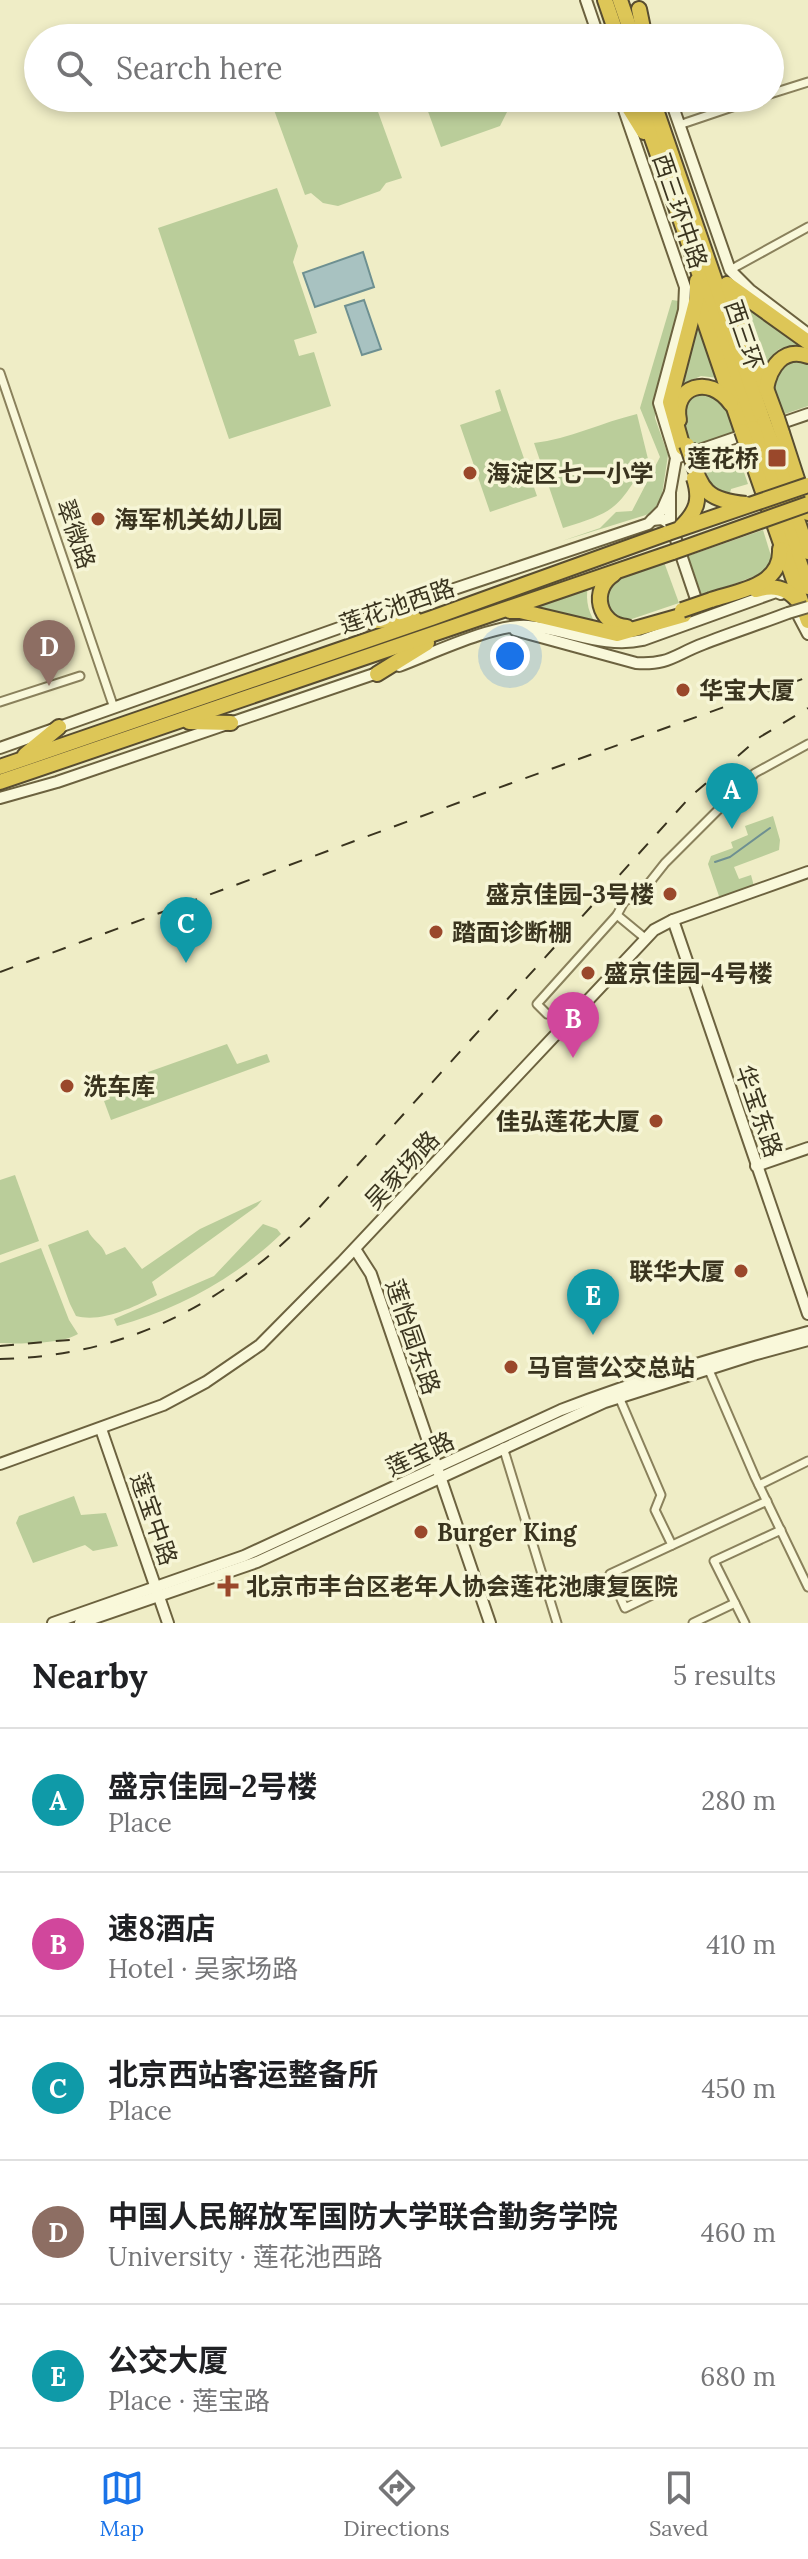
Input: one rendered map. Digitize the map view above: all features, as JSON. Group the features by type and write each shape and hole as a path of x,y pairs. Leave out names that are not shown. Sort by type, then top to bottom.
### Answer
{"highway":[{"path":"605,0 613,24"},
{"path":"620,0 628,24"},
{"path":"637,4 643,24"},
{"path":"630,112 658,157"},
{"name":"西三环","path":"643,112 703,266"},
{"name":"西三环","path":"657,112 703,266 808,552"},
{"path":"672,529 694,514 698,507 699,493 682,450 670,402 703,266 729,277 808,342"},
{"path":"729,277 766,389"},
{"path":"697,298 736,411"},
{"path":"498,612 520,611 617,634 770,578 780,555 762,433 766,389 775,362 788,355 808,356"},
{"path":"750,505 721,501 708,493 682,450 677,412 679,403 686,393 697,387 712,386 724,394 736,411 762,433 808,513"},
{"name":"西三环","path":"762,433 808,587"},
{"name":"莲花池西路","path":"0,782 21,768 672,529 808,485"},
{"name":"莲花池西路","path":"0,767 21,768 176,722 808,504"},
{"path":"778,537 808,621"},
{"path":"625,568 607,579 600,593 603,616 621,627 683,612"},
{"path":"711,602 768,586 784,589 804,605"},
{"path":"356,622 432,618"},
{"path":"377,674 452,629"},
{"path":"176,722 231,723"},
{"path":"0,790 59,727"}],"street":[{"path":"586,0 594,24"},
{"path":"784,90 808,82"},
{"name":"西三环中路","path":"626,112 685,287 684,310 659,403 682,450 670,492 672,529 703,618"},
{"name":"西三环中路","path":"675,112 729,277 808,334"},
{"path":"679,125 718,112"},
{"path":"729,277 808,227"},
{"name":"翠微路","path":"0,373 114,708"},
{"path":"682,450 808,414"},
{"path":"652,520 662,510 670,492"},
{"path":"652,520 662,519 672,529"},
{"name":"莲花池西路","path":"0,748 356,622 648,524 652,520"},
{"path":"0,798 57,782 506,628 527,626 623,645 776,592 786,596 794,606 808,634"},
{"path":"506,628 636,663 656,664 804,605"},
{"path":"0,702 80,676"},
{"path":"547,1014 537,1004 617,915 624,902 646,887 665,863 755,773 808,744"},
{"name":"吴家场路","path":"0,1464 163,1405 206,1382 260,1345 355,1249 654,930 673,920 808,872"},
{"path":"617,915 646,939"},
{"name":"华宝东路","path":"673,920 808,1314"},
{"path":"756,1166 808,1148"},
{"name":"莲怡园东路","path":"355,1249 371,1274 490,1623"},
{"name":"莲宝路","path":"53,1623 257,1562 601,1395 808,1332"},
{"name":"莲宝路","path":"438,1473 619,1397 808,1340"},
{"path":"708,1368 759,1485 807,1583"},
{"path":"619,1397 661,1495 655,1510 672,1545"},
{"name":"莲宝中路","path":"101,1429 168,1623"},
{"path":"503,1447 557,1623"},
{"path":"759,1485 808,1461"},
{"path":"656,1593 625,1608 610,1574 767,1501"},
{"path":"745,1623 714,1561 781,1530"},
{"name":"莲宝路","path":"80,1623 158,1591"},
{"path":"693,1623 735,1603"}],"green space":[{"path":"275,112 378,112 402,178 386,183 380,191 338,206 323,203 311,193 305,195"},
{"path":"428,112 507,112 500,126 441,147"},
{"path":"277,188 298,246 293,262 317,333 294,340 299,356 314,352 331,406 229,439 158,228"},
{"path":"672,300 679,301 681,307 655,403 655,418 668,455 661,501 649,514 562,541 600,528 616,512 632,511 660,457 640,408"},
{"path":"739,300 803,345 779,349 764,367"},
{"path":"697,315 718,378 701,376 678,386"},
{"path":"808,360 808,406 782,415 774,393 777,376 786,361"},
{"path":"500,389 537,496 490,512 460,425 501,411 495,391"},
{"path":"706,389 725,402 734,432 691,446 681,414 690,396"},
{"path":"637,414 648,459 630,488 607,511 563,528 534,443"},
{"path":"736,449 748,484 731,489 726,495 712,488 702,462"},
{"path":"763,530 772,559 765,572 702,596 688,556"},
{"path":"664,562 679,603 626,621 605,610 603,594 615,577"},
{"path":"588,586 588,608 598,627 535,611 531,606"},
{"path":"773,816 780,840 779,850 734,867 739,879 751,875 755,890 721,902 708,864 711,856 733,848 731,842 748,835 745,826"},
{"path":"227,1044 237,1064 267,1054 270,1062 111,1120 104,1101 110,1099 106,1087"},
{"path":"15,1175 39,1241 0,1255 0,1180"},
{"path":"262,1200 152,1282 157,1295 107,1316 76,1316 48,1245 88,1230 106,1255 125,1247 142,1269 200,1229"},
{"path":"263,1224 277,1229 281,1234 244,1265 184,1301 117,1326 114,1319 214,1276"},
{"path":"41,1248 69,1320 78,1334 52,1342 0,1343 0,1263"},
{"path":"74,1496 81,1515 106,1513 118,1546 93,1551 85,1545 33,1563 16,1523 19,1516"}],"water":[{"path":"363,252 374,287 315,307 303,273"},
{"path":"364,300 381,349 362,355 345,306"}],"waterway":[{"path":"715,862 730,857 770,828"}],"railway":[{"path":"0,972 808,677"},
{"path":"0,1359 47,1356 134,1335 174,1318 249,1272 317,1210 690,797 760,737 808,708"},
{"path":"0,1346 80,1339"}],"place":[{"name":"莲花桥","path":"777,458"},
{"name":"海淀区七一小学","path":"470,473"},
{"name":"海军机关幼儿园","path":"98,519"},
{"name":"中国人民解放军国防大学联合勤务学院","path":"49,686"},
{"name":"华宝大厦","path":"683,690"},
{"name":"盛京佳园-2号楼","path":"732,829"},
{"name":"盛京佳园-3号楼","path":"670,894"},
{"name":"踏面诊断棚","path":"436,932"},
{"name":"北京西站客运整备所","path":"186,963"},
{"name":"盛京佳园-4号楼","path":"588,973"},
{"name":"速8酒店","path":"573,1058"},
{"name":"洗车库","path":"67,1086"},
{"name":"佳弘莲花大厦","path":"656,1121"},
{"name":"联华大厦","path":"741,1271"},
{"name":"公交大厦","path":"593,1335"},
{"name":"马官营公交总站","path":"511,1367"},
{"name":"Burger King","path":"421,1532"},
{"name":"北京市丰台区老年人协会莲花池康复医院","path":"228,1586"}]}
